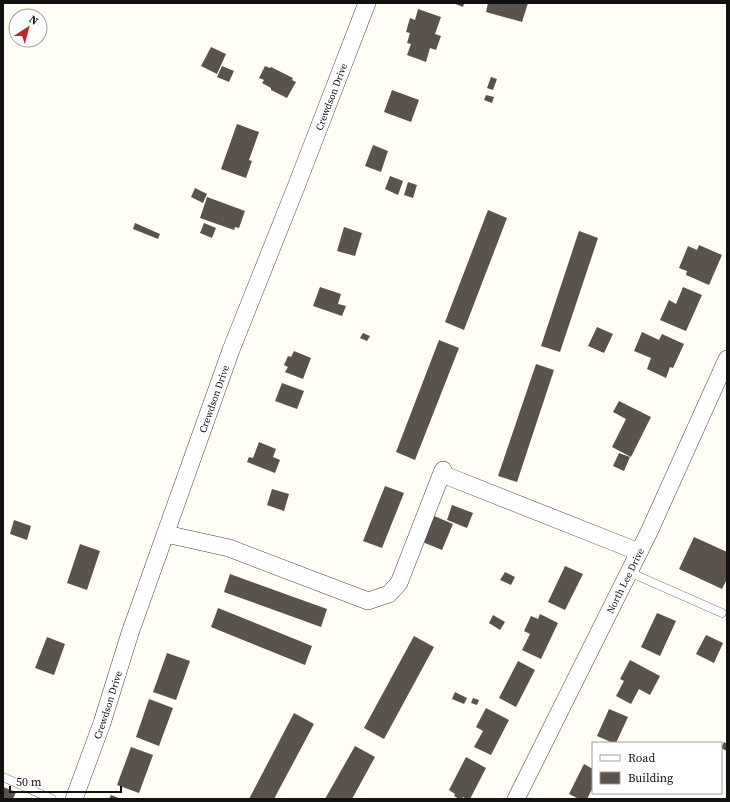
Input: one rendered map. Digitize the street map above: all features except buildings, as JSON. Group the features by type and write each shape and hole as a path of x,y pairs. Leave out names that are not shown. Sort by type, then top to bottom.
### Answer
{"street":[{"name":"Crewdson Drive","path":"74,799 102,723 130,633 231,350 367,3"},
{"name":"North Lee Drive","path":"516,799 649,532 727,359"},
{"path":"166,534 229,548 368,601 388,594 399,583 442,472 639,552"}],"lane":[{"path":"629,572 722,613"},
{"path":"3,777 52,799"}]}
